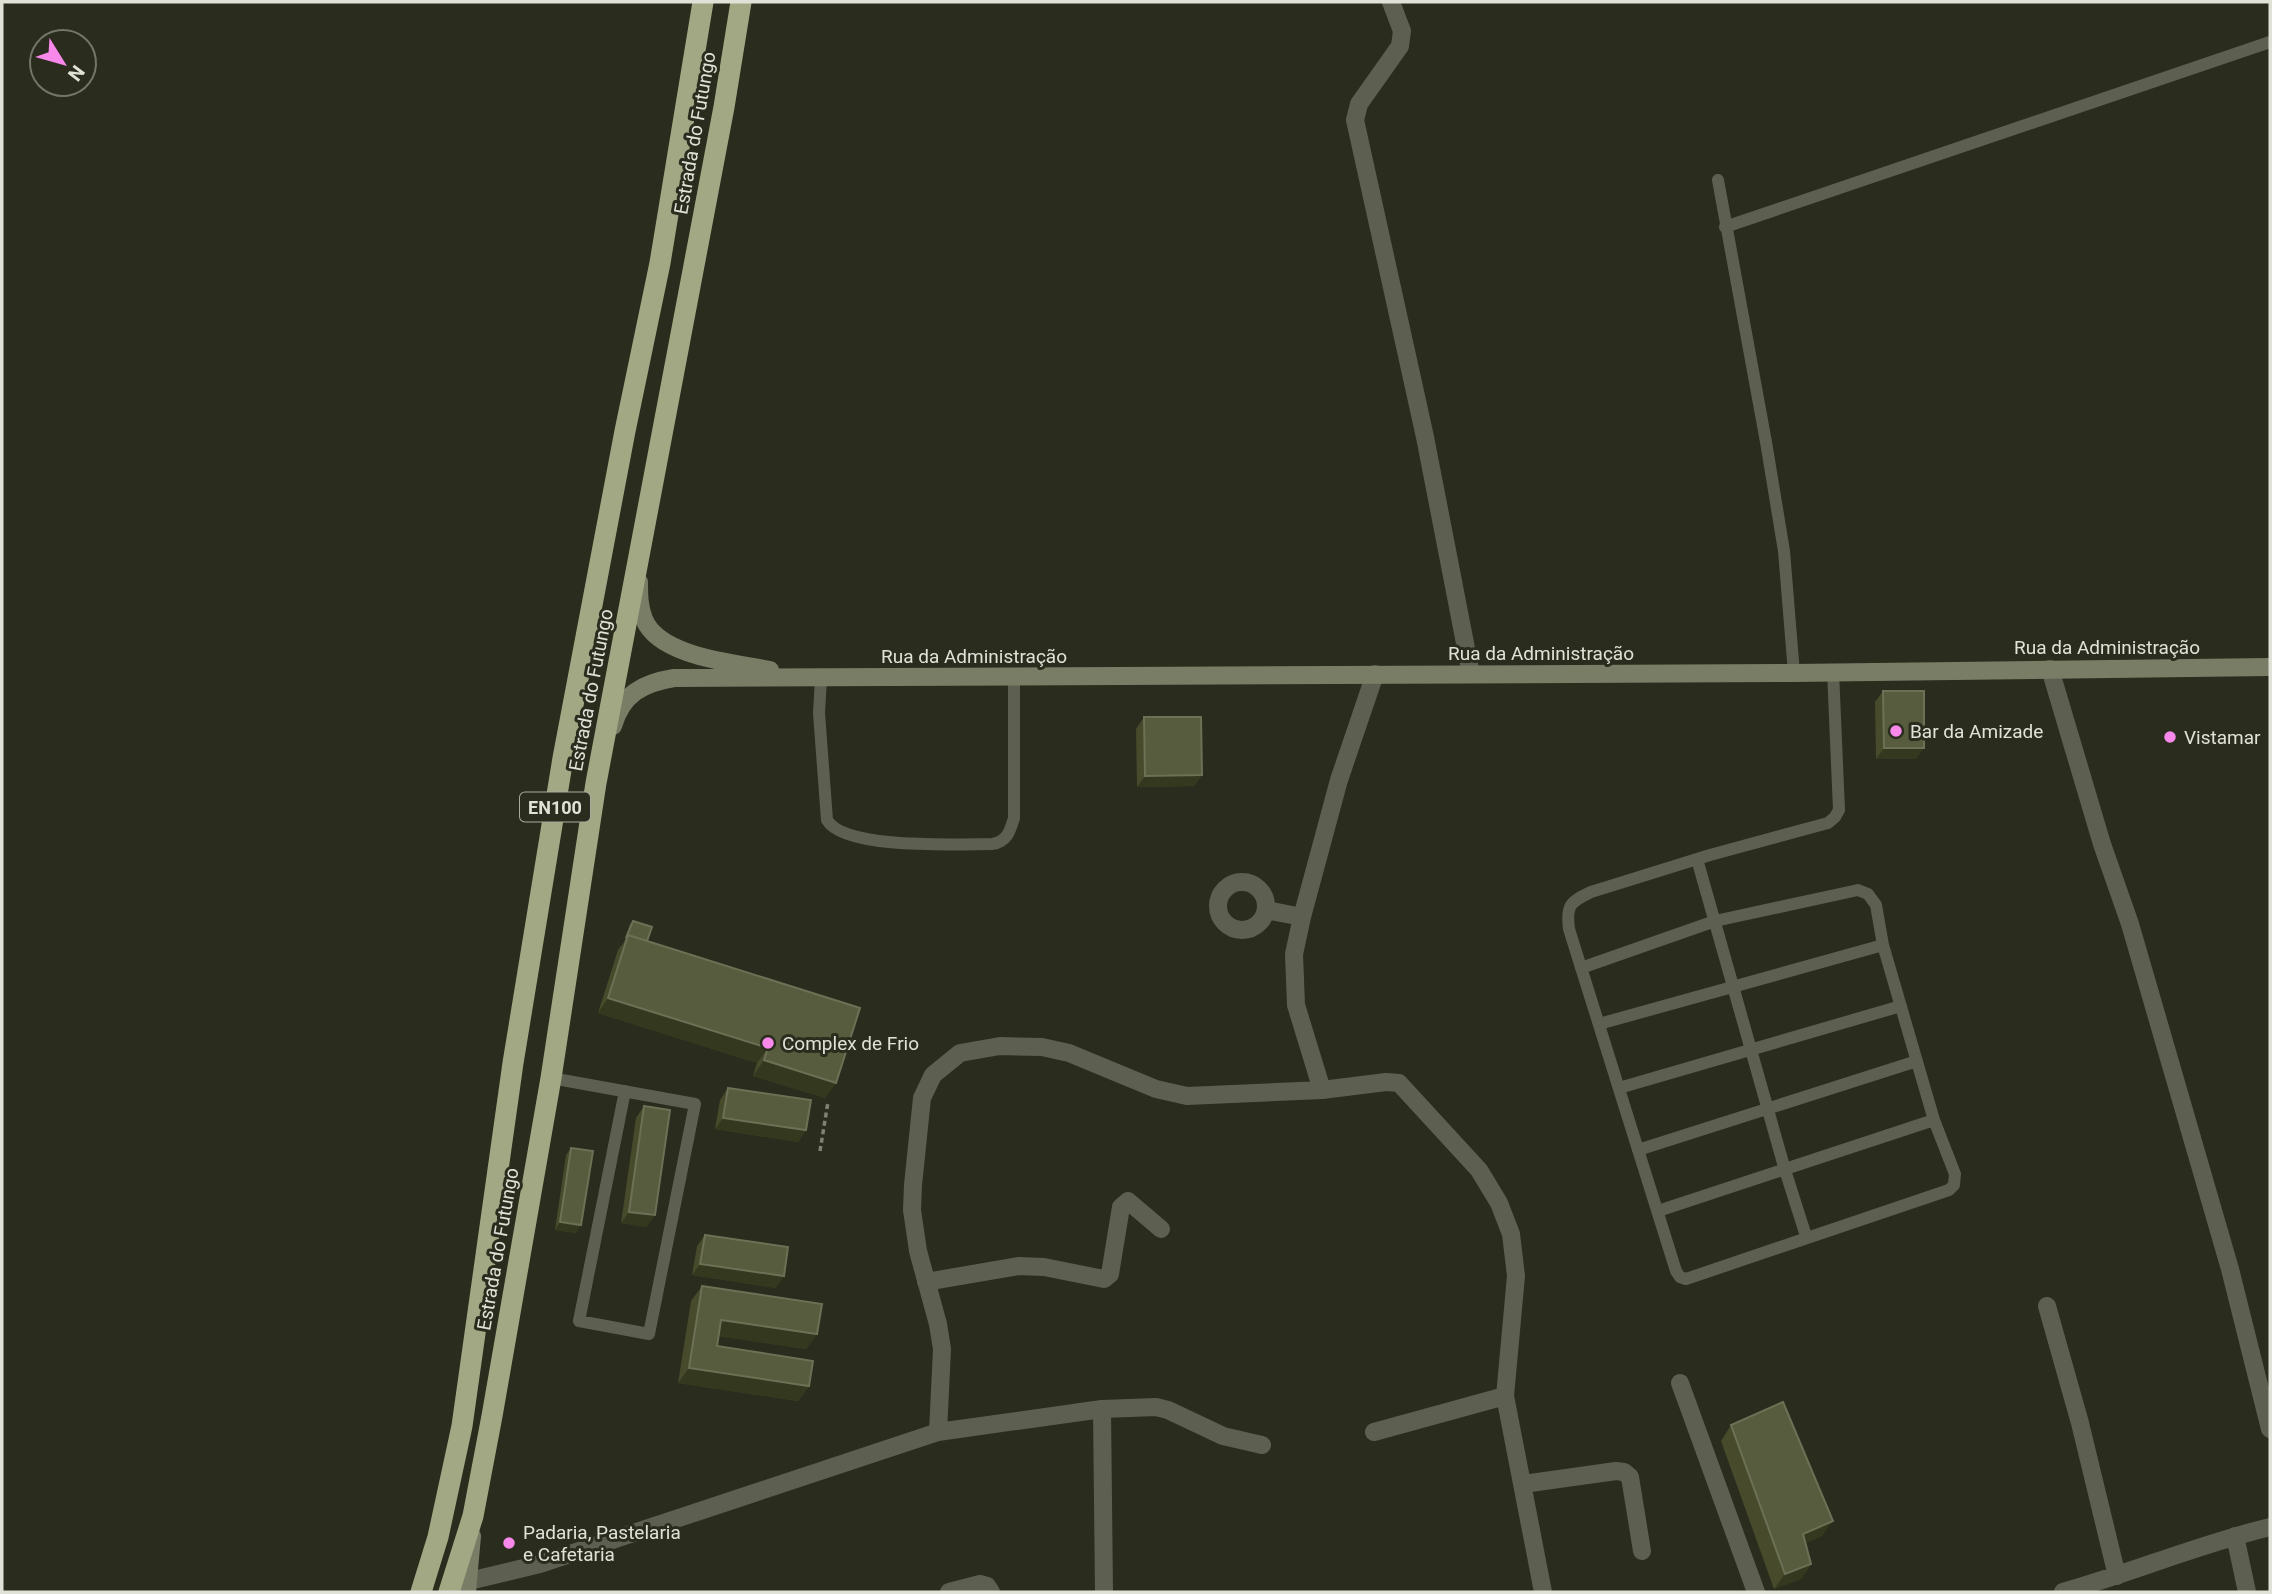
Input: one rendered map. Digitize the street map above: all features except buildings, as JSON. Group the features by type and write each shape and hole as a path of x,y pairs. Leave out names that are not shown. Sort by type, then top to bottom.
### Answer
{"highway":[{"name":"Estrada do Futungo","path":"421,1592 438,1537 462,1426 513,1063 563,758 660,263 703,2"},
{"name":"Estrada do Futungo","path":"449,1592 473,1516 551,1078 596,783 724,107 741,2"}],"street":[{"path":"1391,2 1402,32 1400,46 1360,104 1355,120 1425,437 1471,674"},
{"path":"639,554 640,604 645,621 654,633 698,656 816,678"},
{"name":"Rua da Administração","path":"816,678 1794,673 2270,667"},
{"path":"2050,669 2102,844 2130,924 2193,1140 2230,1269 2270,1429"},
{"path":"1322,1090 1296,1005 1294,954 1339,780 1375,674"},
{"path":"596,783 616,716 624,701 638,688 654,681 674,678 816,678"},
{"path":"1266,910 1302,917"},
{"path":"938,1432 942,1349 912,1210 922,1098 933,1075 960,1053 1000,1046 1042,1047 1069,1053 1156,1088 1187,1096 1322,1090 1385,1082 1399,1083 1479,1170 1499,1203 1511,1234 1516,1276 1505,1396 1543,1592"},
{"path":"926,1282 1018,1266 1044,1267 1104,1279 1110,1274 1122,1207 1125,1203 1128,1201 1161,1229"},
{"path":"2047,1306 2080,1423 2118,1576"},
{"path":"1681,1382 1756,1592"},
{"path":"1374,1432 1505,1396"},
{"path":"473,1516 468,1586 938,1432 1102,1409 1156,1407 1223,1436 1262,1445"},
{"path":"1102,1409 1104,1592"},
{"path":"1522,1484 1624,1472 1630,1476 1642,1551"},
{"path":"2063,1592 2270,1527"},
{"path":"2235,1536 2247,1592"},
{"path":"949,1592 979,1584 987,1586 991,1592"}],"lane":[{"path":"1725,227 2270,41"},
{"path":"1718,180 1781,537 1794,673"},
{"path":"1581,968 1715,921 1858,890 1868,894 1876,905 1883,944 1934,1120 1955,1174 1954,1185 1949,1190 1806,1236 1686,1279 1680,1277 1676,1271 1639,1150 1619,1088 1581,968 1569,929 1567,913 1573,900 1591,892 1828,823 1835,817 1839,810 1833,671"},
{"path":"816,678 827,820 834,829 855,838 881,841 992,844 1001,843 1009,834 1014,818 1014,677"},
{"path":"1697,859 1806,1236"},
{"path":"1599,1024 1883,944"},
{"path":"1619,1088 1901,1006"},
{"path":"1639,1150 1917,1061"},
{"path":"551,1078 625,1091 695,1104 649,1334 579,1321 625,1091"},
{"path":"1658,1211 1934,1120"}],"path":[{"path":"820,1151 828,1102"}],"place":[{"name":"Bar da Amizade","path":"1896,731"},
{"name":"Vistamar","path":"2170,737"},
{"name":"Complex de Frio","path":"768,1043"},
{"name":"Padaria, Pastelaria e Cafetaria","path":"509,1543"}]}
